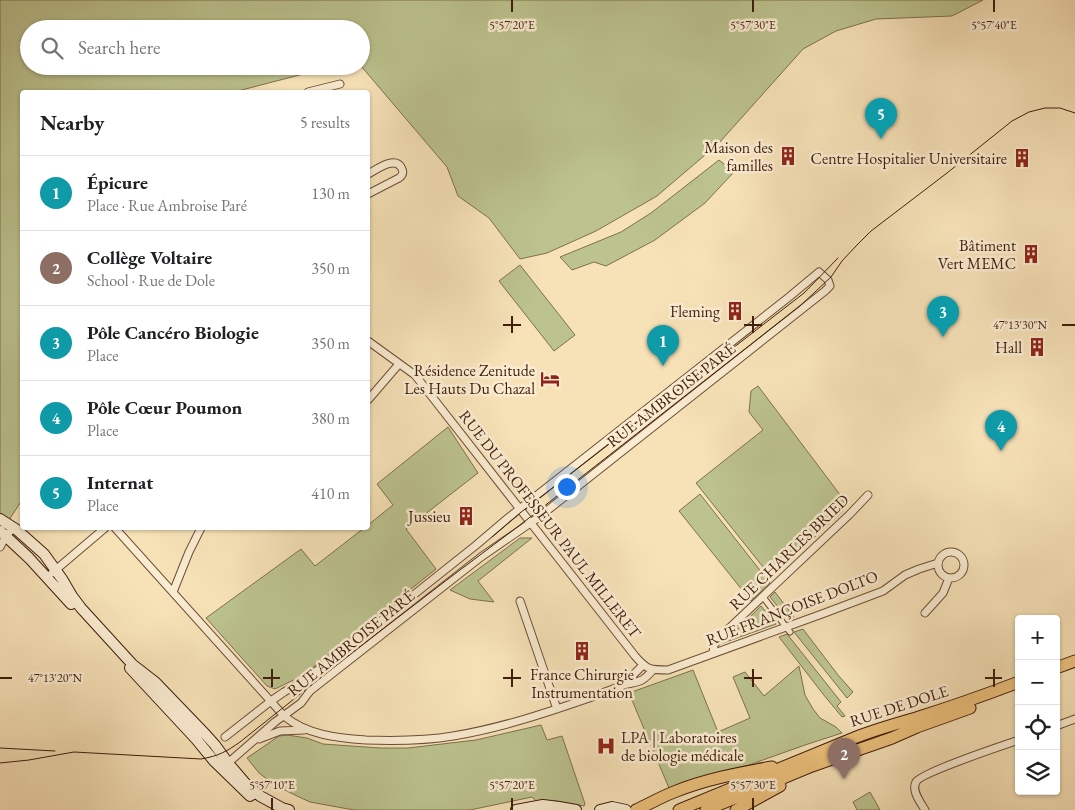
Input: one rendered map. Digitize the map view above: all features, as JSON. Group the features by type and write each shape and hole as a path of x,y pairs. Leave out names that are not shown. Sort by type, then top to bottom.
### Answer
{"main road":[{"path":"0,519 28,539 44,554 56,570 54,580"},
{"path":"3,534 69,591 81,608 126,658 155,682 218,748 228,763 246,783 260,796 289,810"},
{"path":"54,580 226,774 257,801 275,810"},
{"path":"1060,667 1075,661"},
{"path":"1060,675 1075,669"},
{"name":"RUE DE DOLE","path":"679,810 883,727 965,702 1015,683"},
{"name":"RUE DE DOLE","path":"706,810 812,766 1015,691"},
{"path":"636,810 674,792 702,782 791,764"},
{"path":"736,810 812,766"},
{"path":"516,810 543,805 560,806 576,810"},
{"path":"600,810 612,807 626,810"}],"street":[{"path":"316,90 340,84"},
{"path":"370,173 390,163 400,165 403,171 403,175 400,178 370,193"},
{"name":"RUE AMBROISE PARÉ","path":"225,737 271,701 302,682 332,659 468,552 519,508 819,272 828,280 830,286 826,291 530,523 481,558 310,691 301,703 282,713 228,763"},
{"name":"RUE DU PROFESSEUR PAUL MILLERET","path":"370,343 415,375 642,665"},
{"path":"370,398 400,364"},
{"name":"RUE CHARLES BRIED","path":"713,653 714,645 723,634 868,495"},
{"path":"0,548 3,534 14,528"},
{"path":"56,570 103,530"},
{"name":"RUE FRANÇOISE DOLTO","path":"117,530 282,713 306,730 328,736 396,741 454,736 509,724 557,709 640,681 653,670 668,670 713,653 788,629 882,591 904,575 938,564"},
{"path":"173,592 200,530"},
{"path":"948,552 957,553 964,564 962,572 956,577 949,578 939,571 938,564 941,556 948,552"},
{"path":"925,613 943,593 949,578"},
{"path":"763,596 788,629"},
{"path":"520,601 557,709"},
{"path":"642,665 653,670"},
{"name":"RUE FRANÇOISE DOLTO","path":"623,686 642,665"},
{"path":"1060,725 1075,719"},
{"path":"250,743 263,736 280,731 306,730"},
{"path":"925,810 915,789 915,784 920,778 931,772 1015,741"}],"green space":[{"path":"0,0 983,0 952,16 876,19 836,31 803,49 719,143 657,196 596,231 547,253 520,259 489,218 458,196 447,167 369,75 370,20 20,20 20,75 299,75 242,90 20,90 20,503 0,534"},
{"path":"719,160 734,172 705,203 655,240 606,266 594,262 572,270 560,257 621,232 651,213"},
{"path":"520,265 575,335 554,351 499,281"},
{"path":"758,386 841,496 844,503 843,511 771,577 696,483 763,430 749,412 751,391"},
{"path":"448,427 478,473 406,529 436,569 302,676 275,689 267,686 206,618 301,549 315,566 361,530 370,530 370,523 393,505 377,484"},
{"path":"700,494 770,583 751,601 679,511"},
{"path":"520,538 532,538 478,581 494,602 470,599 450,590"},
{"path":"775,592 794,617 788,619 770,597"},
{"path":"761,606 776,624 723,643"},
{"path":"803,629 853,692 847,698 794,632"},
{"path":"787,634 841,702 837,706 845,716 842,717 779,637"},
{"path":"799,666 805,695 813,709 820,718 836,727 842,733 749,765 715,773 669,788 629,693 693,670 718,732 750,718 733,677 745,672 764,696"},
{"path":"541,725 547,740 562,736 585,804 584,806 557,801 536,801 532,797 470,810 354,810 310,802 299,797 275,785 259,773 247,758 279,736 287,735 307,738 323,744 408,748 476,740"},
{"path":"870,792 880,810 857,810 853,802"}],"tram line":[{"path":"0,763 74,752 201,759 217,755 240,742 353,652 520,525 800,306 831,277 842,261 871,231 1012,121 1029,112 1045,108 1060,108 1075,113"},
{"path":"492,537 520,513 804,293 838,258"},
{"path":"0,748 55,751"}],"place":[{"name":"Internat","path":"881,139"},
{"name":"Maison des familles","path":"788,156"},
{"name":"Centre Hospitalier Universitaire","path":"1022,158"},
{"name":"Bâtiment Vert MEMC","path":"1031,254"},
{"name":"Fleming","path":"735,311"},
{"name":"Pôle Cancéro Biologie","path":"943,337"},
{"name":"Hall","path":"1037,347"},
{"name":"Épicure","path":"663,366"},
{"name":"Résidence Zenitude Les Hauts Du Chazal","path":"550,379"},
{"name":"Pôle Cœur Poumon","path":"1001,451"},
{"name":"Jussieu","path":"466,516"},
{"name":"France Chirurgie Instrumentation","path":"582,651"},
{"name":"LPA | Laboratoires de biologie médicale","path":"606,746"},
{"name":"Collège Voltaire","path":"844,779"}]}
